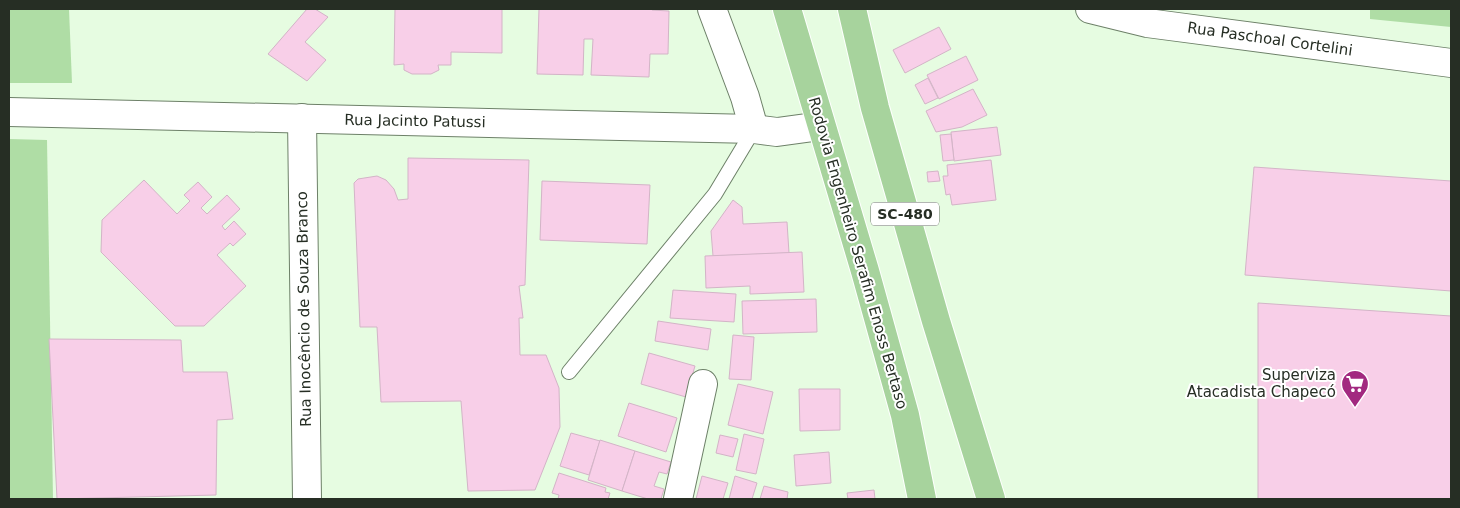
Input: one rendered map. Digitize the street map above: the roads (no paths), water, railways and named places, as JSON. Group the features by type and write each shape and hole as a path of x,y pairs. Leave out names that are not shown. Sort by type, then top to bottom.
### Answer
{"main road":[{"name":"Rodovia Engenheiro Serafim Enoss Bertaso","path":"787,9 865,271 905,415 922,499"},
{"name":"SC-480","path":"852,9 875,108 936,321 991,499"}],"street":[{"path":"712,9 745,97 754,129"},
{"name":"Rua Paschoal Cortelini","path":"1090,9 1147,23 1451,64"},
{"name":"Rua Jacinto Patussi","path":"9,112 754,129 777,132 821,126"},
{"name":"Rua Inocêncio de Souza Branco","path":"302,118 307,499"},
{"path":"678,499 703,384"}],"lane":[{"path":"569,372 715,194 754,129"}],"place":[{"name":"Superviza Atacadista Chapecó","path":"1355,408"}]}
